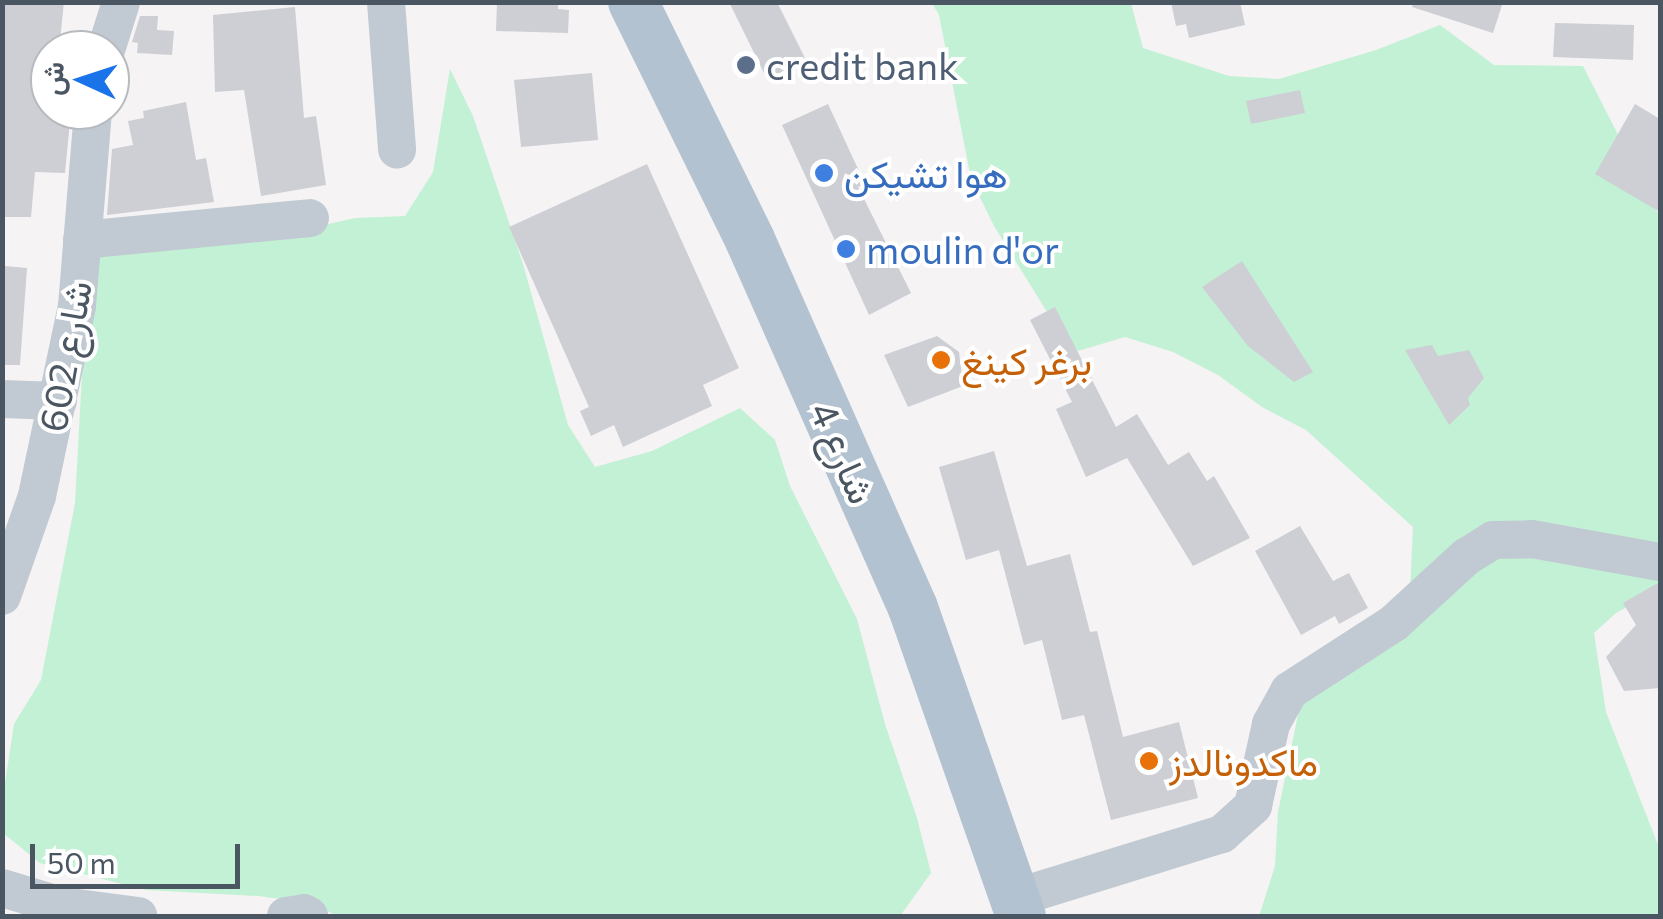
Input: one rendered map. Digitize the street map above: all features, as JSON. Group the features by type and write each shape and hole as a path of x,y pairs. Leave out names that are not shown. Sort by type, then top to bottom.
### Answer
{"main road":[{"name":"شارع 4","path":"633,2 750,240 914,608 1018,907"}],"street":[{"path":"112,30 121,2"},
{"path":"386,2 397,150"},
{"name":"شارع 602","path":"2,596 37,496 77,306 91,130"},
{"path":"82,240 310,218"},
{"path":"2,399 58,402"},
{"path":"1018,907 1222,834 1252,806 1271,724 1289,691 1394,623 1466,557 1493,540 1532,539 1660,562"},
{"path":"2,888 62,906 138,916"},
{"path":"286,916 309,916"}],"green space":[{"path":"932,3 1131,3 1143,48 1229,76 1279,79 1376,50 1440,25 1494,65 1583,66 1660,217 1660,589 1616,613 1594,633 1606,712 1660,850 1660,916 1259,916 1275,866 1278,812 1300,705 1410,590 1413,527 1306,430 1262,407 1218,375 1173,352 1125,337 1078,351 1047,312 994,226 971,179 939,15"},
{"path":"450,69 473,116 523,264 568,425 595,467 652,451 740,408 775,440 790,486 857,619 885,724 917,818 931,873 900,916 339,916 303,902 146,890 40,863 3,833 3,796 14,724 41,680 75,503 89,245 297,231 355,218 405,216 433,172"}],"building":[{"path":"2,2 64,2 61,30 30,30 30,130 69,130 65,173 35,172 31,217 2,217"},
{"path":"497,2 558,2 558,9 569,10 568,33 496,31"},
{"path":"729,2 777,2 807,62 768,81"},
{"path":"1171,2 1240,2 1245,25 1189,38 1186,24 1176,26"},
{"path":"1413,2 1503,2 1493,33 1412,7"},
{"path":"295,7 304,118 316,116 326,185 261,196 244,90 215,92 213,15"},
{"path":"140,16 158,16 157,30 174,31 172,55 137,53 138,43 132,42"},
{"path":"1555,23 1634,25 1633,60 1553,57"},
{"path":"592,73 598,140 521,147 514,80"},
{"path":"1300,90 1305,113 1251,124 1246,101"},
{"path":"186,102 196,160 206,158 214,202 107,215 112,149 133,145 130,121 144,118 143,111"},
{"path":"828,104 865,184 858,187 911,293 869,315 782,125"},
{"path":"1635,104 1660,119 1660,212 1595,174"},
{"path":"647,164 739,368 703,385 712,406 623,447 614,425 591,436 580,411 589,407 509,227"},
{"path":"1242,261 1313,372 1294,382 1248,346 1202,287"},
{"path":"5,266 27,268 20,365 2,365"},
{"path":"1055,307 1116,427 1137,414 1168,465 1189,452 1207,481 1214,476 1250,538 1193,566 1127,458 1086,477 1056,409 1072,402 1030,320"},
{"path":"937,336 959,352 963,386 908,407 884,355"},
{"path":"1432,345 1438,356 1469,350 1484,378 1468,398 1470,405 1449,425 1405,350"},
{"path":"994,451 1027,566 1070,554 1090,632 1097,631 1123,737 1179,722 1198,798 1111,820 1084,715 1062,720 1042,640 1024,645 999,550 966,560 939,467"},
{"path":"1300,526 1333,581 1349,573 1368,608 1339,624 1335,616 1301,635 1255,551"},
{"path":"1660,584 1660,688 1624,691 1606,657 1636,625 1623,603"}],"place":[{"name":"credit bank","path":"746,65"},
{"name":"هوا تشيكن","path":"824,173"},
{"name":"moulin d'or","path":"846,249"},
{"name":"برغر كينغ","path":"941,360"},
{"name":"ماكدونالدز","path":"1149,761"}]}
